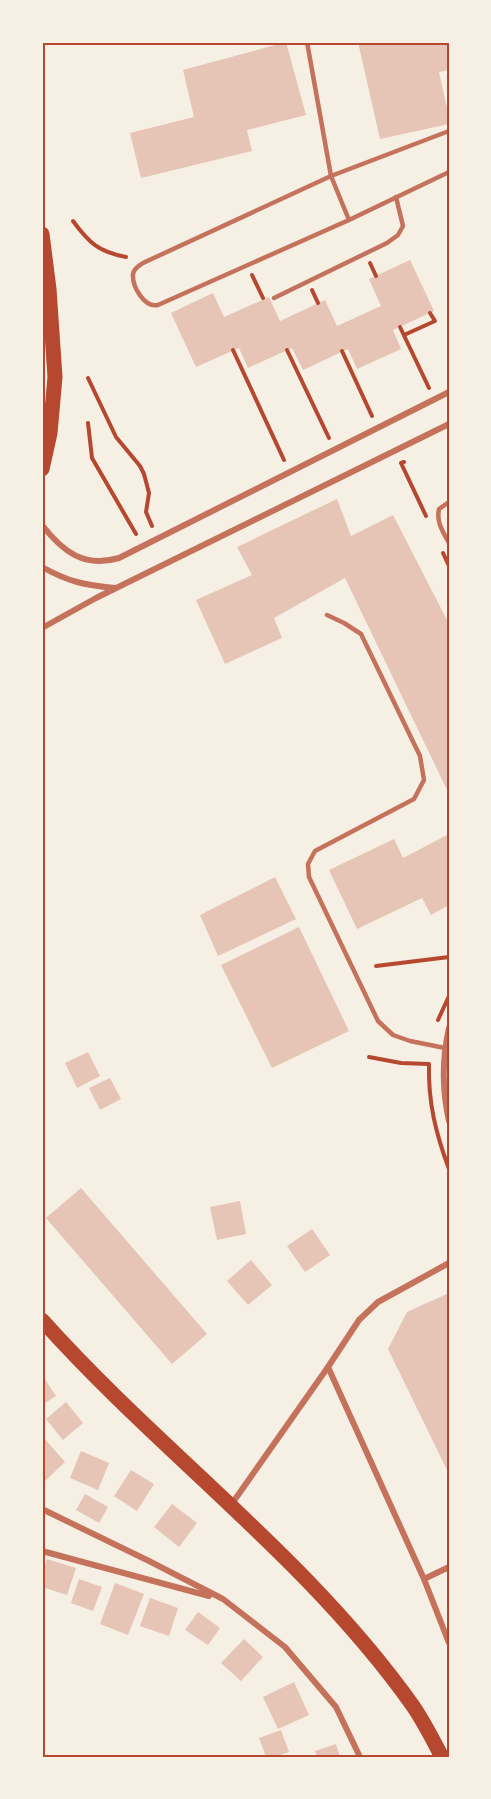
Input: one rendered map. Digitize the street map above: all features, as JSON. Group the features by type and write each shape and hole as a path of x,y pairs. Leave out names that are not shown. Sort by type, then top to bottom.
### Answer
{"main road":[{"path":"42,234 49,289 55,377 50,433 42,469"},
{"path":"42,1320 85,1367 302,1575 357,1635 414,1707 442,1757"}],"street":[{"path":"42,525 54,541 80,558 104,562 119,558 449,392"},
{"path":"42,628 115,588 449,424"},
{"path":"42,567 83,585 115,588"},
{"path":"449,1028 443,1080 449,1121"},
{"path":"230,1506 328,1367 358,1320 378,1302 449,1263"},
{"path":"328,1367 424,1579 449,1643"},
{"path":"42,1509 223,1599 285,1647 336,1707 360,1757"},
{"path":"42,1551 223,1599"},
{"path":"424,1579 449,1567"}],"lane":[{"path":"307,42 331,176 349,220"},
{"path":"449,131 331,176 143,263 135,269 133,274 140,294 147,304 153,306 349,220 449,172"},
{"path":"274,298 387,243 398,235 403,226 396,197"},
{"path":"449,502 439,509 437,515 449,543"},
{"path":"327,615 361,634 420,756 424,780 414,799 315,851 308,864 309,877 378,1021 393,1035 445,1048"}],"path":[{"path":"73,221 96,248 126,257"},
{"path":"247,265 263,299"},
{"path":"404,335 435,321 430,313"},
{"path":"400,327 429,388"},
{"path":"233,350 284,460"},
{"path":"287,350 329,438"},
{"path":"342,351 372,416"},
{"path":"88,378 116,437 144,474 149,493 146,513 152,526"},
{"path":"88,423 92,458 136,534"},
{"path":"376,966 449,957"},
{"path":"437,1024 449,996"},
{"path":"369,1057 401,1063 429,1064 436,1136 449,1169"}],"building":[{"path":"286,42 306,115 247,130 252,151 141,178 130,133 194,117 183,70"},
{"path":"358,42 446,42 449,70 439,72 449,124 380,139"},
{"path":"410,260 434,311 393,330 401,349 357,369 348,349 303,370 292,348 248,368 239,348 196,367 171,313 213,293 224,317 269,297 280,321 325,300 337,326 381,306 369,279"},
{"path":"337,499 351,536 393,515 449,624 449,794 345,578 274,618 282,638 225,664 196,600 252,575 237,547"},
{"path":"449,834 449,905 431,915 422,898 357,929 329,870 394,839 403,858"},
{"path":"275,877 296,919 218,956 200,915"},
{"path":"299,927 349,1031 272,1068 221,965"},
{"path":"88,1052 100,1076 77,1088 65,1063"},
{"path":"110,1078 121,1099 100,1110 89,1088"},
{"path":"81,1188 207,1334 172,1364 46,1218"},
{"path":"240,1201 246,1234 217,1240 210,1207"},
{"path":"312,1229 330,1255 305,1272 287,1246"},
{"path":"251,1260 272,1285 248,1305 227,1281"},
{"path":"449,1293 449,1474 388,1349 407,1312"},
{"path":"42,1375 56,1396 42,1405"},
{"path":"66,1402 83,1423 63,1440 46,1419"},
{"path":"44,1438 65,1462 44,1482 42,1480 42,1440"},
{"path":"81,1451 109,1463 98,1490 70,1478"},
{"path":"131,1470 154,1484 137,1511 114,1496"},
{"path":"85,1494 108,1507 99,1523 76,1510"},
{"path":"172,1504 197,1523 179,1547 154,1527"},
{"path":"47,1559 76,1568 67,1595 42,1587 42,1575"},
{"path":"79,1579 102,1587 93,1611 71,1603"},
{"path":"115,1583 144,1594 128,1635 100,1624"},
{"path":"150,1598 178,1608 169,1636 140,1626"},
{"path":"198,1612 220,1628 208,1645 185,1630"},
{"path":"244,1639 263,1657 241,1681 221,1663"},
{"path":"294,1682 309,1715 278,1729 263,1697"},
{"path":"281,1730 289,1752 275,1757 266,1757 259,1738"},
{"path":"336,1744 340,1757 317,1757 315,1751"}]}
